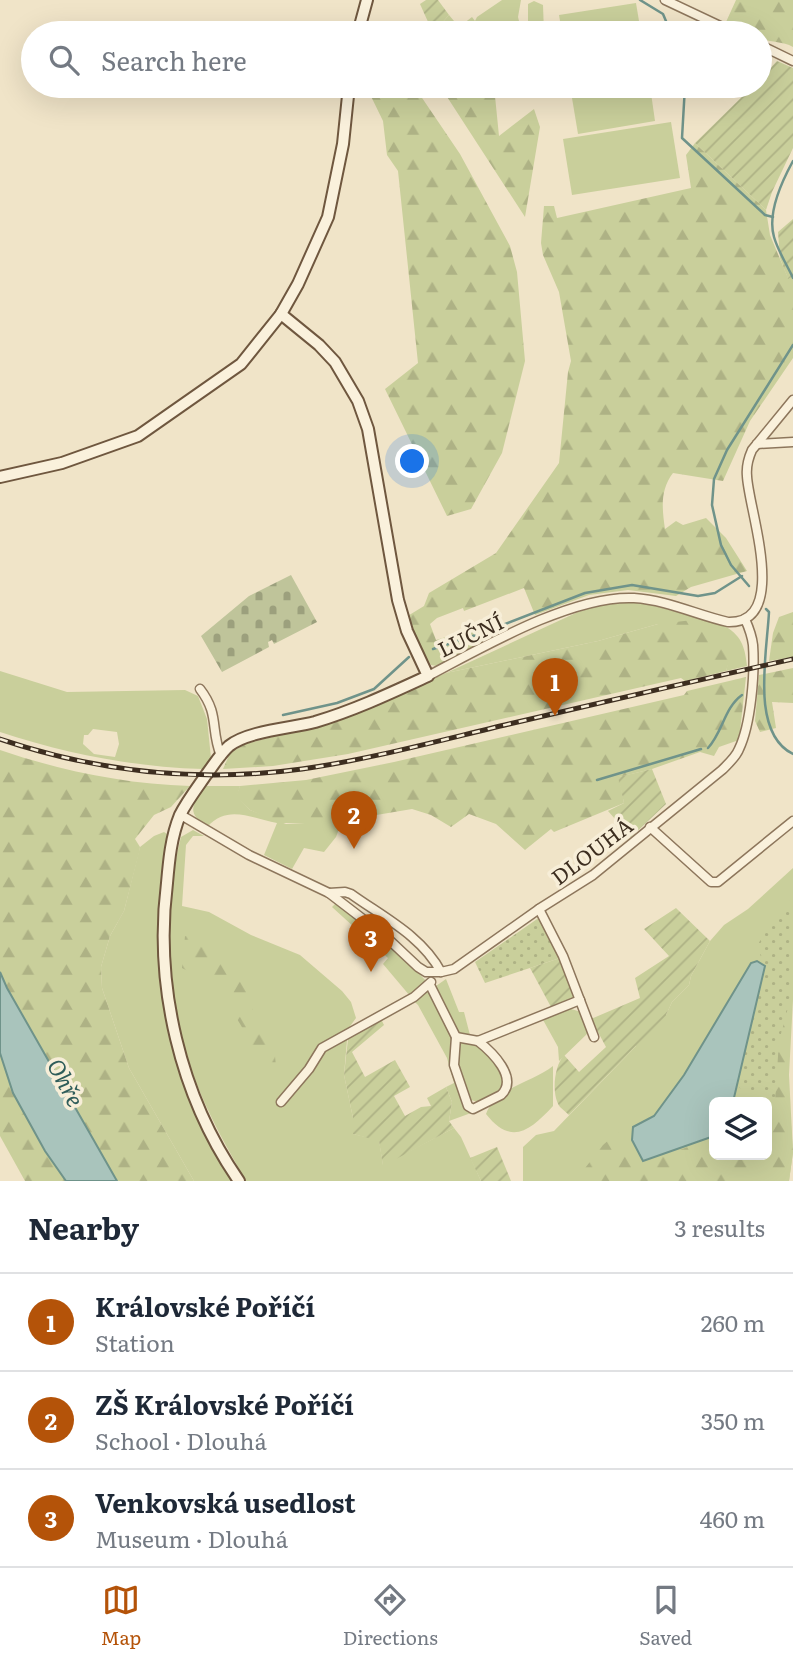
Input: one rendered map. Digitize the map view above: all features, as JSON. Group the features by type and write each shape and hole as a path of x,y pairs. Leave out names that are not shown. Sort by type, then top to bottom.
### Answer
{"street":[{"path":"361,21 367,0"},
{"path":"665,0 710,21"},
{"path":"772,51 793,61"},
{"path":"0,477 62,463 138,436 241,364 281,314 298,284 328,216 343,144 348,98"},
{"path":"281,314 335,362 358,401 368,429 398,600 407,631 428,676"},
{"path":"745,619 758,604 763,567 747,479 748,458 793,400"},
{"path":"757,444 793,442"},
{"name":"LUČNÍ","path":"239,1181 212,1135 195,1096 177,1042 165,969 164,911 171,852 181,815 189,799 230,745 362,707 565,610 595,602 632,598 649,600 728,622 745,619"},
{"name":"DLOUHÁ","path":"437,973 454,969 593,875 735,757 744,736 753,655 752,639 745,619"},
{"path":"200,689 213,711 216,746 221,756"},
{"path":"181,815 249,855 329,893 385,936 418,967 437,973"},
{"path":"650,828 711,882 718,882 793,821"},
{"path":"329,893 351,894 387,918 421,944 437,973"},
{"path":"539,909 563,956 594,1037"},
{"path":"281,1102 309,1069 322,1048 366,1026 430,985 437,973"},
{"path":"430,985 456,1037 454,1065 468,1106 478,1108 505,1092 508,1076 489,1050 478,1041 456,1037"},
{"path":"478,1041 580,1000"}],"green space":[{"path":"426,0 438,0 449,15 444,21 428,21 420,4"},
{"path":"502,0 521,0 519,21 475,21"},
{"path":"736,0 793,0 793,47 772,42 772,21 726,21"},
{"path":"534,1 543,5 544,21 528,21 528,4"},
{"path":"636,3 639,21 560,21 559,15"},
{"path":"449,15 454,21 444,21"},
{"path":"777,61 793,68 793,148 766,210 695,143 741,98 772,98 772,66"},
{"path":"372,98 422,98 460,154 510,246 517,272 525,361 502,453 471,509 447,516 385,389 418,363 398,171 387,155 383,121"},
{"path":"448,98 495,98 499,136 534,109 540,127 525,217"},
{"path":"572,98 652,98 655,121 578,134"},
{"path":"671,122 680,178 572,195 563,139"},
{"path":"695,143 766,210 770,235 788,278 793,276 793,358 750,421 723,481 673,473 664,493 665,529 676,521 683,525 706,518 726,538 747,571 691,587 676,596 628,590 589,595 535,615 524,588 464,611 463,608 437,618 430,624 436,640 476,628 484,642 437,666 431,665 406,617 424,606 429,593 496,553 559,463 571,361 559,292 543,255 541,243 544,206 554,206 557,218 691,188 686,155"},
{"path":"793,219 793,276 788,279 780,258 778,232"},
{"path":"291,575 317,622 274,644 272,640 268,642 269,647 222,672 201,636 249,596"},
{"path":"626,602 648,604 723,625 741,642 747,666 726,671 729,659 658,624 598,641 446,673 578,612 600,605"},
{"path":"793,612 793,657 769,661 773,633 779,617"},
{"path":"693,620 730,659 726,671 685,681 681,678 348,754 273,766 223,769 230,753 245,744 339,720 446,673 598,641 658,624"},
{"path":"793,668 793,703 772,702 776,728 760,732 755,721 759,675"},
{"path":"0,671 67,692 185,690 198,696 207,719 211,758 203,769 126,762 75,753 0,732","holes":["93,729 117,732 119,744 115,757 94,754 83,744 84,735 88,735"]},
{"path":"746,677 739,740 719,747 714,756 700,752 619,777 624,803 554,832 551,829 525,850 496,824 469,814 451,827 431,815 412,809 329,823 278,823 250,810 236,797 240,786 306,780 394,762 684,695 687,691"},
{"path":"0,750 94,775 190,786 171,807 154,815 135,839 140,847 124,911 110,936 101,967 102,988 129,1068 194,1181 117,1181 7,988 0,972"},
{"path":"652,769 666,804 631,837 608,811 624,803 618,777"},
{"path":"205,786 240,786 237,797 250,810 286,824 342,821 336,837 324,852 304,848 292,869 264,855 277,823 240,814 223,816 207,827 200,822 193,808"},
{"path":"193,830 204,836 193,836 186,845 182,906 209,912 251,935 300,955 351,1002 356,1018 348,1029 344,1075 353,1118 353,1134 379,1140 383,1165 454,1128 461,1137 481,1181 246,1181 212,1119 195,1080 178,1022 173,991 169,928 171,897 181,837"},
{"path":"164,832 170,836 162,887 180,1069 235,1181 194,1181 129,1068 102,988 101,967 110,936 124,911 140,847"},
{"path":"793,868 793,1000 789,1075 793,1152 789,1181 523,1181 523,1147 536,1135 554,1131 666,1015 672,1002 689,985 710,941 724,925 748,909","holes":["751,963 765,966 734,1097 772,1097 772,1160 709,1160 709,1138 643,1161 633,1127 654,1116 684,1075"]},
{"path":"793,896 793,989 779,1041 775,1102 772,1097 763,1094 744,1092 737,1085 765,966 757,947 765,930"},
{"path":"336,903 392,945 426,981 410,996 383,964 388,958 332,907"},
{"path":"676,908 710,941 689,985 672,1002 666,1015 667,1024 650,1045 636,1046 569,1115 560,1107 555,1095 556,1073 561,1060 564,1055 579,1072 606,1047 591,1019 640,998 635,978 669,956 644,929"},
{"path":"540,917 560,958 485,983 475,962"},
{"path":"185,936 196,938 226,960 245,985 257,1022 275,1056 277,1077 269,1083 245,1033 226,1003 199,978 182,968"},
{"path":"560,958 575,997 551,1007 530,968"},
{"path":"446,979 459,1012 464,1012 471,1039 459,1033 437,991 436,986"},
{"path":"793,989 789,1098 793,1152 789,1181 784,1181 766,1164 749,1181 575,1181 603,1145 618,1132 640,1165 709,1139 709,1160 772,1160 772,1097 769,1097 779,1041"},
{"path":"429,990 453,1037 452,1063 471,1113 449,1121 452,1102 446,1087 454,1083 447,1058 413,1000"},
{"path":"568,1008 581,1012 588,1033 559,1061 558,1047 542,1018"},
{"path":"381,1019 384,1025 352,1052 365,1077 395,1060 410,1087 394,1096 405,1116 421,1107 431,1106 427,1098 446,1087 452,1102 449,1121 454,1128 383,1166 379,1141 353,1134 353,1118 344,1075 348,1039"},
{"path":"459,1041 486,1053 505,1076 504,1089 482,1103 471,1100 461,1079 458,1064"},
{"path":"0,1053 13,1093 45,1151 66,1181 25,1181 0,1136"},
{"path":"553,1066 553,1106 528,1128 512,1132 504,1130 486,1114 491,1105 506,1091"},
{"path":"497,1147 511,1181 481,1181 470,1158"}],"water":[{"path":"757,961 765,966 734,1097 709,1097 709,1138 643,1161 632,1140 633,1127 654,1116 684,1075 751,963"},
{"path":"0,972 117,1181 66,1181 45,1151 13,1093 0,1053"}],"waterway":[{"path":"640,0 663,14 666,21"},
{"path":"684,98 682,138 765,215 773,217"},
{"path":"793,161 784,178 772,218 774,237 793,278"},
{"path":"749,586 731,565 721,545 712,505 714,479 727,450 793,345"},
{"path":"495,628 585,593 632,585 698,596 715,593 742,576"},
{"path":"766,609 769,612 764,669 766,711 771,729 780,744 793,754"},
{"path":"433,649 476,635"},
{"path":"283,715 337,703 374,689 409,657"},
{"path":"708,748 731,707 742,695"},
{"path":"597,780 701,749"}],"railway":[{"path":"0,739 74,760 149,772 225,775 263,773 380,755 793,659"}],"place":[{"name":"Královské Poříčí","path":"555,716"},
{"name":"ZŠ Královské Poříčí","path":"354,849"},
{"name":"Venkovská usedlost","path":"371,972"}],"water label":[{"name":"Ohře","path":"67,1082"}]}
